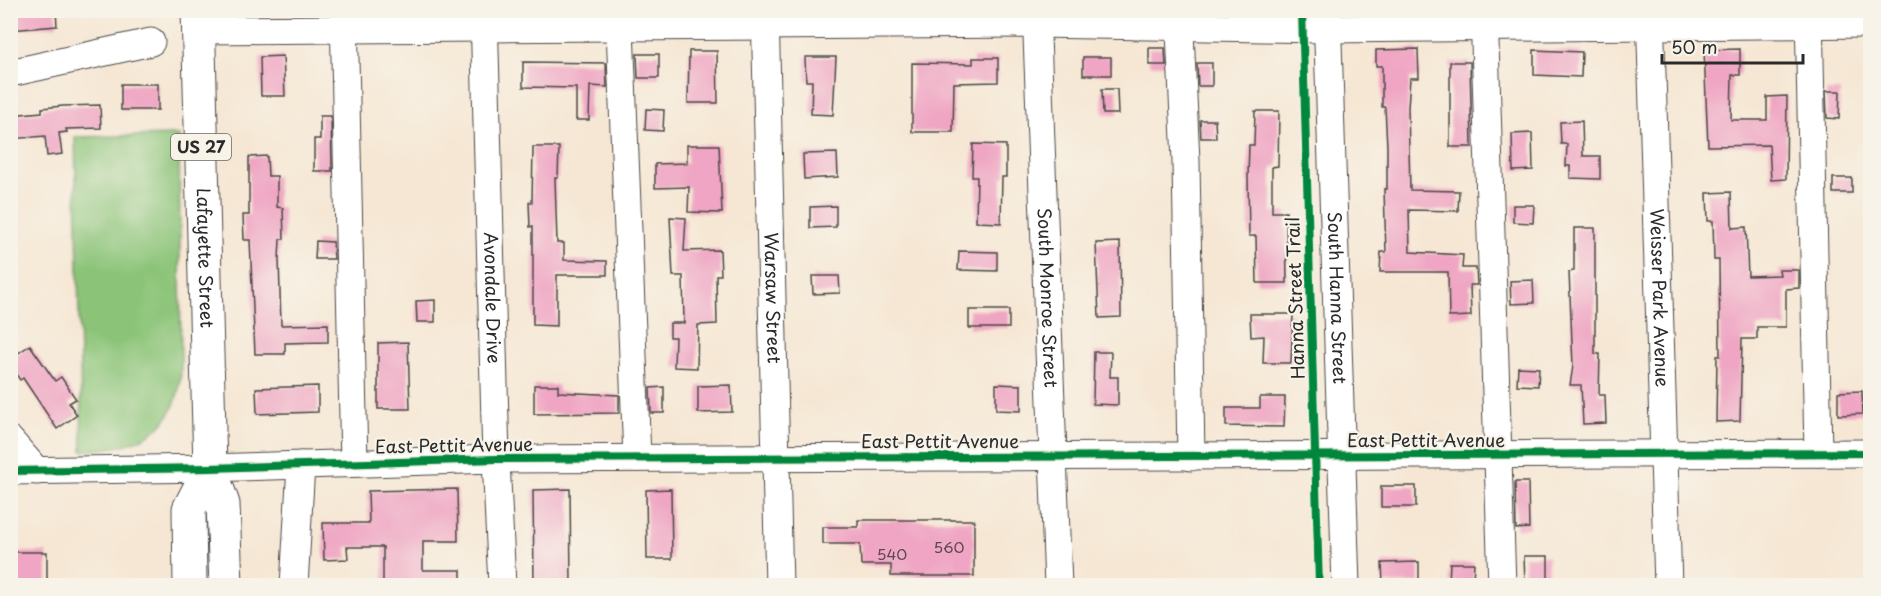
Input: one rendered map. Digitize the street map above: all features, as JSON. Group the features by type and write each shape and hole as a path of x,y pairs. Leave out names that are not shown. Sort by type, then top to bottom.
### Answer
{"highway":[{"name":"Lafayette Street","path":"198,20 210,468 222,504 225,585"},
{"name":"Lafayette Street","path":"190,585 189,509 210,468"}],"street":[{"path":"198,20 485,20 620,28 765,19 1036,17 1327,20 1810,18 1870,24"},
{"name":"South Monroe Street","path":"1036,17 1058,585"},
{"path":"1179,18 1188,243 1191,457"},
{"name":"Weisser Park Avenue","path":"1650,18 1668,585"},
{"path":"1810,18 1818,453"},
{"name":"Warsaw Street","path":"765,19 779,585"},
{"path":"1484,19 1502,585"},
{"path":"344,20 354,463"},
{"name":"Avondale Drive","path":"485,20 496,459 502,585"},
{"name":"South Hanna Street","path":"1327,20 1346,585"},
{"path":"620,28 637,458"},
{"path":"10,73 151,42"},
{"path":"10,440 24,471"},
{"name":"East Pettit Avenue","path":"24,471 496,459 1870,453"},
{"path":"294,585 301,465"}],"green space":[{"path":"179,135 181,369 179,390 173,408 164,422 152,432 121,446 82,451 75,137"}],"building":[{"path":"10,10 56,10 57,26 10,30"},
{"path":"1149,48 1165,48 1166,65 1149,65"},
{"path":"1418,49 1419,78 1410,78 1408,108 1410,190 1459,191 1458,211 1409,210 1410,252 1463,255 1462,268 1476,268 1477,285 1470,285 1471,316 1449,317 1448,272 1380,272 1381,252 1386,252 1384,189 1387,189 1387,146 1385,107 1382,107 1382,66 1376,66 1376,50"},
{"path":"1740,49 1740,75 1732,75 1731,120 1767,120 1767,97 1787,96 1786,179 1771,180 1769,145 1708,146 1704,50"},
{"path":"1534,50 1582,52 1581,77 1534,75"},
{"path":"689,51 717,51 718,103 688,103"},
{"path":"637,54 659,54 659,78 638,78"},
{"path":"283,56 285,96 261,96 260,57"},
{"path":"805,57 836,57 833,115 811,114 812,81 806,81"},
{"path":"1083,57 1111,57 1111,75 1083,75"},
{"path":"973,58 998,58 998,82 954,83 953,132 912,132 912,63 973,64"},
{"path":"523,62 606,63 607,87 590,86 589,120 576,120 576,88 523,87"},
{"path":"1450,62 1470,62 1472,147 1450,147"},
{"path":"1197,63 1212,63 1212,86 1198,86"},
{"path":"121,84 158,84 158,110 121,110"},
{"path":"1102,89 1117,89 1118,114 1103,114"},
{"path":"1826,91 1840,91 1839,119 1827,118"},
{"path":"100,105 101,128 66,129 67,132 59,133 62,154 47,156 45,136 10,139 10,115 42,112 42,108"},
{"path":"646,109 664,110 663,131 645,130"},
{"path":"1255,111 1279,111 1278,166 1272,167 1272,212 1286,212 1287,283 1257,283 1256,236 1249,236 1248,177 1249,145 1254,145"},
{"path":"320,116 331,116 332,171 314,171 314,139 320,139"},
{"path":"1200,120 1215,120 1216,138 1201,138"},
{"path":"1582,121 1583,156 1600,156 1600,179 1570,178 1570,166 1566,166 1567,144 1561,144 1560,122"},
{"path":"1532,133 1533,170 1513,171 1512,134"},
{"path":"973,144 1006,145 1006,177 1002,177 1001,223 976,222 977,177 972,177"},
{"path":"687,145 719,145 722,213 688,212 689,187 655,188 655,164 687,163"},
{"path":"533,147 559,147 558,178 555,178 557,243 564,243 564,260 607,261 607,275 557,275 557,326 533,325 533,226 530,227 529,202 532,202"},
{"path":"837,153 838,177 804,179 803,154"},
{"path":"267,156 268,176 277,176 277,207 283,208 284,239 280,239 279,259 281,325 328,324 328,342 285,343 285,354 255,354 250,240 244,240 243,215 249,215 249,157"},
{"path":"1833,178 1852,178 1852,193 1833,193"},
{"path":"1731,192 1732,228 1746,227 1748,276 1780,275 1779,270 1799,270 1799,288 1786,289 1786,327 1757,327 1757,339 1742,339 1740,421 1716,422 1717,356 1720,356 1719,260 1714,260 1713,221 1708,221 1707,193"},
{"path":"1513,205 1534,205 1533,223 1513,222"},
{"path":"836,206 836,227 810,228 810,207"},
{"path":"670,217 686,218 684,251 720,250 721,275 716,275 717,324 698,325 697,368 674,367 675,337 670,337 670,323 684,323 683,276 673,276"},
{"path":"1574,228 1595,228 1595,354 1600,354 1599,395 1605,395 1606,423 1583,424 1581,385 1570,385 1573,366 1569,272 1574,271"},
{"path":"316,241 333,242 334,259 315,259"},
{"path":"1120,242 1121,317 1099,318 1096,243"},
{"path":"959,251 997,252 997,271 958,270"},
{"path":"812,276 839,276 840,293 813,294"},
{"path":"1533,280 1534,303 1511,304 1510,281"},
{"path":"435,300 435,322 417,322 416,301"},
{"path":"969,310 1009,310 1009,328 969,328"},
{"path":"1250,314 1293,314 1291,363 1263,363 1264,336 1251,337"},
{"path":"408,342 410,409 378,409 378,343"},
{"path":"30,345 55,381 61,377 76,399 69,403 77,415 57,429 23,378 20,380 10,365 10,359"},
{"path":"1094,352 1111,352 1110,377 1118,377 1118,405 1093,404"},
{"path":"1518,367 1539,368 1538,386 1517,385"},
{"path":"996,384 1021,385 1021,411 996,410"},
{"path":"534,385 558,385 558,392 619,395 619,413 534,414"},
{"path":"731,385 732,412 698,413 698,386"},
{"path":"318,386 318,412 257,414 256,388"},
{"path":"664,387 664,413 651,413 650,388"},
{"path":"1862,391 1863,414 1838,415 1838,392"},
{"path":"1260,397 1285,397 1284,427 1226,426 1226,408 1260,408"},
{"path":"1515,482 1528,482 1529,528 1516,529"},
{"path":"1381,486 1416,486 1416,507 1381,507"},
{"path":"457,489 458,541 423,541 423,570 461,570 461,585 383,585 383,547 347,547 348,559 324,560 323,523 369,523 368,491"},
{"path":"570,489 571,585 534,585 533,490"},
{"path":"671,489 672,559 647,559 646,490"},
{"path":"858,520 974,520 974,576 891,576 891,565 861,565 860,544 823,544 823,527 858,527"},
{"path":"10,552 47,552 47,585 10,585"},
{"path":"1524,556 1548,556 1548,583 1525,583"},
{"path":"1419,562 1419,583 1383,584 1382,563"},
{"path":"1450,563 1474,563 1473,582 1449,582"}],"cycle path":[{"name":"Hanna Street Trail","path":"1302,10 1319,586"},
{"path":"10,471 210,468 496,459 1870,453"}]}
